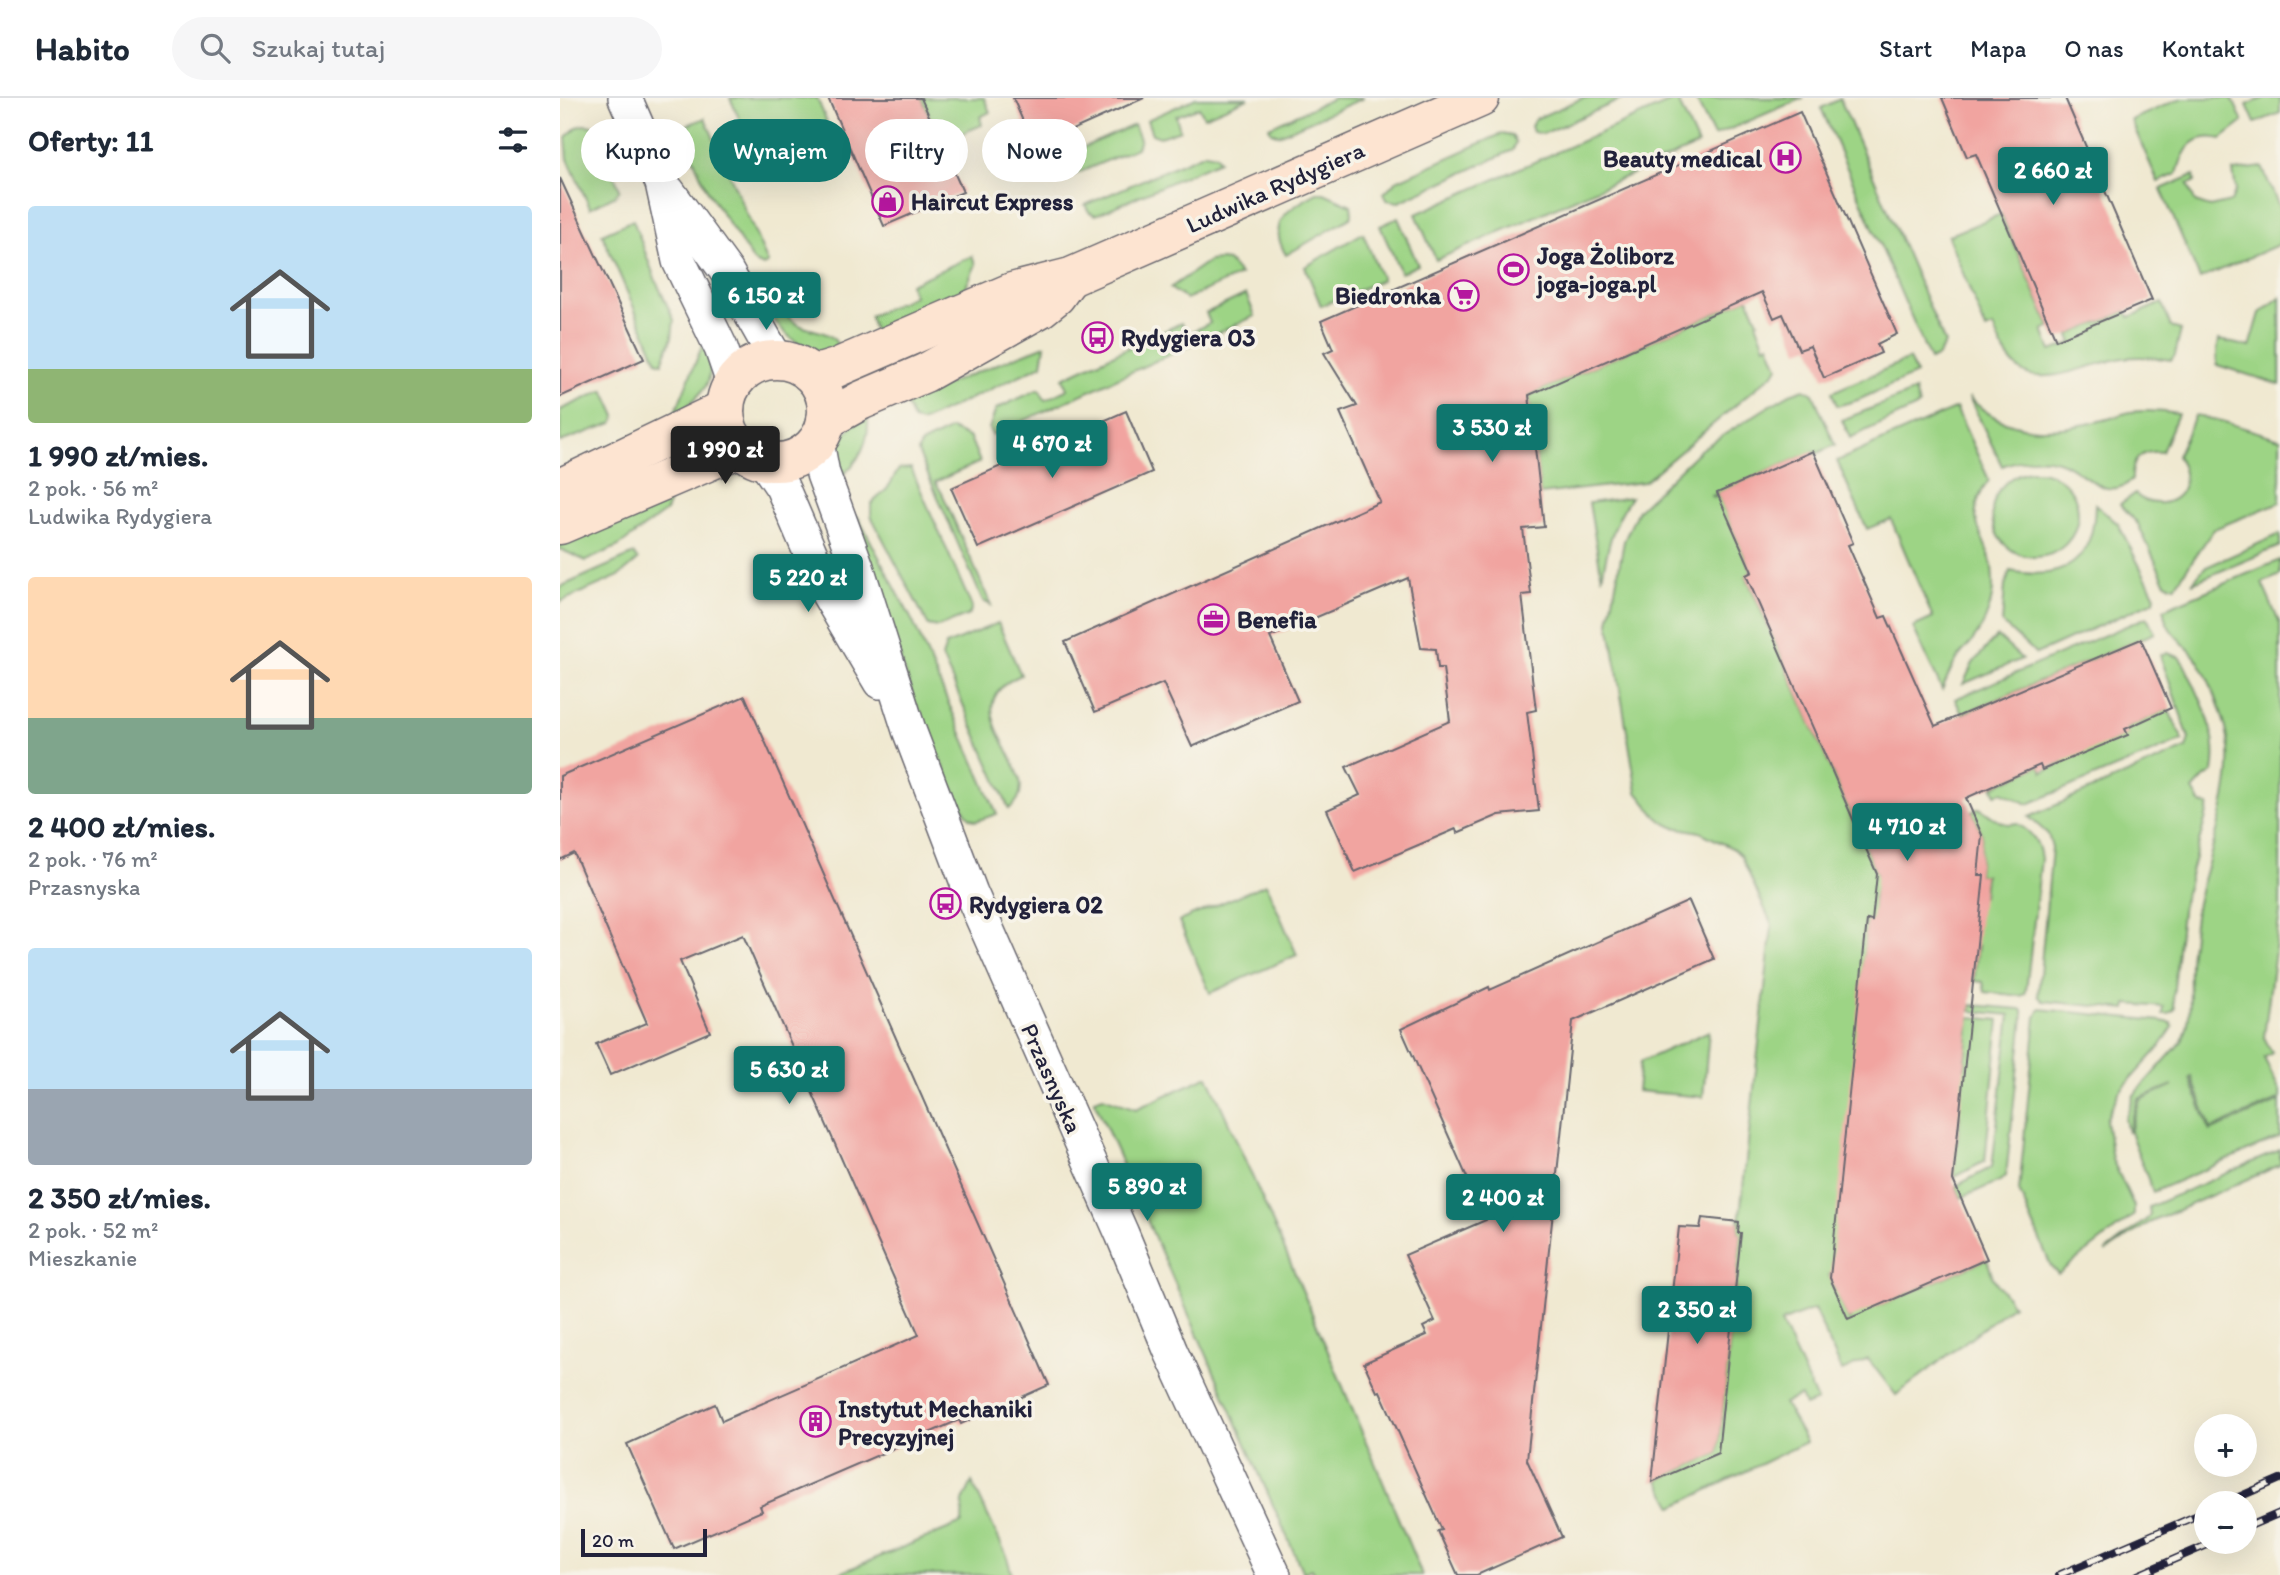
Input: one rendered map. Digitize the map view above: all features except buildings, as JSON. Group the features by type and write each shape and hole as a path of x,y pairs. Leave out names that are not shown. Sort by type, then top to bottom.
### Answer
{"street":[{"path":"625,98 662,183 679,261 721,348 729,396 726,424 731,437 752,455 784,462 802,455 822,431 827,403 821,386 773,353 710,247 662,183"},
{"name":"Ludwika Rydygiera","path":"796,367 823,372 836,368 1012,292 1071,277 1480,98"},
{"name":"Ludwika Rydygiera","path":"822,431 860,401 925,373 1041,308 1056,296 1071,277"},
{"path":"560,488 729,396 747,369 764,361 796,367"},
{"name":"Przasnyska","path":"822,431 823,474 857,567 909,730 971,894 1122,1234 1171,1352 1274,1575"},
{"path":"560,525 752,455"},
{"name":"Przasnyska","path":"752,455 782,487 828,594 909,730"}],"green space":[{"path":"730,98 817,98 826,119 739,119"},
{"path":"921,98 984,98 990,112 980,117 982,125 968,131 968,119 931,119"},
{"path":"1196,98 1248,98 1204,117 1199,107 1176,116 1180,130 1160,137 1152,134 1147,120"},
{"path":"1334,98 1363,98 1279,135 1271,132 1269,127"},
{"path":"1583,98 1625,98 1543,134 1533,132 1531,126 1535,119"},
{"path":"1695,98 1803,98 1714,136"},
{"path":"2182,98 2232,98 2243,122 2221,139 2203,138 2196,141 2182,157 2177,174 2158,182 2131,120"},
{"path":"2264,98 2280,98 2280,113 2255,123 2247,105"},
{"path":"1677,99 1698,145 1436,260 1416,214"},
{"path":"1840,99 1945,343 1937,357 1930,360 1821,108"},
{"path":"705,118 709,127 709,182 733,182 768,263 764,266 754,262 708,192 695,162 695,122"},
{"path":"1134,125 1140,139 1137,148 1087,169 1087,146"},
{"path":"581,126 581,182 617,182 620,190 590,208 568,159 566,137"},
{"path":"1501,134 1512,136 1516,142 1513,150 1399,202 1387,200 1384,193 1396,181"},
{"path":"1205,153 1216,155 1219,161 1096,215 1089,212 1085,205"},
{"path":"2262,167 2280,209 2280,244 2200,279 2161,189 2194,175 2195,182 2188,184 2195,202 2210,207 2231,202 2236,190 2233,171"},
{"path":"1317,193 1324,193 1351,205 1350,218 1286,255 1278,233 1283,217"},
{"path":"2001,214 2050,327 2043,330 2051,351 2072,343 2069,335 2126,311 2130,317 2162,303 2171,327 2181,330 2175,355 2171,360 2123,358 2072,372 2045,376 2033,376 2017,368 2005,352 1993,327 1986,330 1948,236"},
{"path":"1398,218 1418,265 1401,273 1380,226"},
{"path":"633,220 674,320 672,337 662,363 657,361 602,234"},
{"path":"1363,233 1382,280 1321,306 1305,267"},
{"path":"972,256 976,264 962,296 875,334 870,316 914,296 910,284"},
{"path":"1209,261 1228,261 1240,275 1186,299 1170,288"},
{"path":"1246,294 1255,316 992,435 989,429 996,409 1039,389 1045,400 1068,389 1063,378 1181,323 1187,334 1210,323 1206,313"},
{"path":"2280,297 2280,385 2217,365 2219,340 2250,347 2260,313"},
{"path":"1748,298 1765,346 1769,344 1778,367 1775,372 1644,482 1540,494 1529,395"},
{"path":"777,308 799,325 829,335 840,351 817,351 798,343 781,329 767,310"},
{"path":"703,344 710,368 706,386 675,418 674,415"},
{"path":"1045,345 1042,365 921,422 913,420 905,401"},
{"path":"1909,359 1916,374 1858,400 1837,406 1832,392"},
{"path":"1804,389 1813,394 1835,445 1816,454 1814,451 1711,496 1719,496 1752,572 1746,576 1879,878 1874,898 1874,921 1867,921 1837,1271 1829,1275 1849,1320 1851,1318 1848,1312 1874,1301 1878,1306 1987,1259 1993,1278 2013,1305 1896,1395 1868,1359 1842,1371 1814,1309 1781,1322 1817,1401 1805,1406 1801,1396 1784,1403 1806,1442 1673,1507 1658,1480 1718,1453 1741,1234 1738,1233 1772,925 1741,856 1734,849 1700,832 1673,827 1663,822 1637,792 1609,622 1624,541 1638,510 1700,450 1766,408"},
{"path":"604,390 616,416 613,423 560,442 560,410"},
{"path":"1915,391 1919,406 1850,438 1842,420"},
{"path":"1969,397 1999,419 2032,428 2067,428 2136,411 2178,414 2162,452 2143,454 2133,466 2132,480 2113,488 2096,484 2063,463 2048,459 2016,461 2002,466"},
{"path":"1956,408 1989,480 1980,495 1976,519 1992,565 1993,588 1991,604 1982,626 1958,658 1942,690 1913,627 1933,618 1891,519 1867,529 1837,461"},
{"path":"867,412 868,432 862,450 852,466 837,479 836,468 841,441"},
{"path":"2195,416 2218,420 2280,439 2280,502 2214,529 2175,586 2167,584 2138,524 2120,504 2135,494 2146,501 2166,502 2181,491 2183,469 2177,456"},
{"path":"951,429 970,438 980,462 935,482 991,605 983,601 918,452 921,444"},
{"path":"911,468 972,607 969,615 938,627 928,625 871,516 871,504 887,489 899,469"},
{"path":"2035,471 2059,478 2071,490 2078,514 2071,538 2059,550 2035,557 2011,550 1999,538 1992,514 1999,490 2011,478"},
{"path":"667,496 669,504 666,511 619,546 586,561 560,549 560,544"},
{"path":"1631,497 1612,536 1602,578 1589,503"},
{"path":"2095,504 2118,524 2155,596 2154,601 2036,654 2002,623 2005,586 2010,571 2046,573 2061,570 2073,563 2089,540"},
{"path":"850,515 858,517 913,622 997,814 976,821 970,818 961,806 915,702"},
{"path":"2280,534 2280,546 2192,583 2204,568"},
{"path":"634,554 638,560 619,576 560,602 560,587"},
{"path":"2280,560 2280,575 2262,583 2280,624 2280,911 2264,1037 2272,1053 2264,1058 2280,1091 2280,1099 2211,1129 2192,1077 2190,1078 2210,1131 2280,1101 2280,1137 2153,1192 2130,1132 2140,1100 2173,1085 2138,1099 2128,1133 2125,1119 2134,1095 2182,1041 2186,1031 2190,1009 2190,962 2196,909 2222,814 2229,768 2225,725 2214,692 2194,655 2167,624 2164,609"},
{"path":"2147,617 2155,633 1962,714 1955,699"},
{"path":"998,623 1021,675 1000,689 992,706 995,723 1020,778 1020,795 1009,809 942,657 946,645"},
{"path":"1997,636 2022,659 1963,684 1973,663"},
{"path":"2167,653 2179,657 2184,664 2208,717 2214,743 2213,772 2193,790 2201,804 2209,805 2183,902 2173,997 2175,1009 2169,1014 2163,1014 2164,1007 2127,1004 2126,1009 2043,1001 2038,996 2052,848 2048,834 2029,817 2186,748 2189,738 2160,655"},
{"path":"2168,709 2183,740 2028,804 2002,792 1996,794 1993,787 2040,765 2043,772 2063,763 2060,757 2104,738 2107,743 2127,735 2125,729"},
{"path":"1979,808 2001,822 2016,823 2026,830 2034,838 2040,853 2026,991 2021,996 1985,992 1983,982 1974,981 1978,945 1971,944 1976,897 1983,897 1985,875 1978,875 1982,835 1972,812"},
{"path":"1266,884 1297,955 1210,993 1179,921"},
{"path":"1971,1005 2020,1009 2023,1010 2023,1017 2006,1176 1961,1198 1956,1186 1992,1167 2010,1015 1971,1011"},
{"path":"2040,1009 2161,1021 2171,1023 2173,1027 2160,1047 2119,1092 2106,1120 2112,1159 2134,1206 2134,1215 2058,1274 2051,1266 2019,1191 2036,1017"},
{"path":"1970,1017 1999,1020 1985,1161 1953,1178 1960,1117 1953,1116 1959,1068 1965,1068"},
{"path":"1709,1031 1703,1097 1637,1091 1640,1062"},
{"path":"1208,1076 1298,1280 1422,1575 1314,1575 1311,1569 1303,1573 1094,1100 1103,1097 1136,1109"},
{"path":"2280,1150 2280,1165 2149,1223 2105,1252 2147,1219 2150,1214 2149,1207"},
{"path":"972,1482 1006,1554 1012,1575 835,1575 962,1523 963,1501"}],"railway":[{"path":"2252,1491 2280,1479"},
{"path":"2257,1523 2280,1513"},
{"path":"2059,1575 2194,1517"},
{"path":"2138,1575 2194,1551"}],"place":[{"name":"Beauty medical","path":"1785,158"},
{"name":"Haircut Express","path":"888,201"},
{"name":"Joga Żoliborz joga-joga.pl","path":"1514,269"},
{"name":"Biedronka","path":"1464,295"},
{"name":"Rydygiera 03","path":"1098,337"},
{"name":"Benefia","path":"1214,619"},
{"name":"Rydygiera 02","path":"946,904"},
{"name":"Instytut Mechaniki Precyzyjnej","path":"815,1422"}]}
